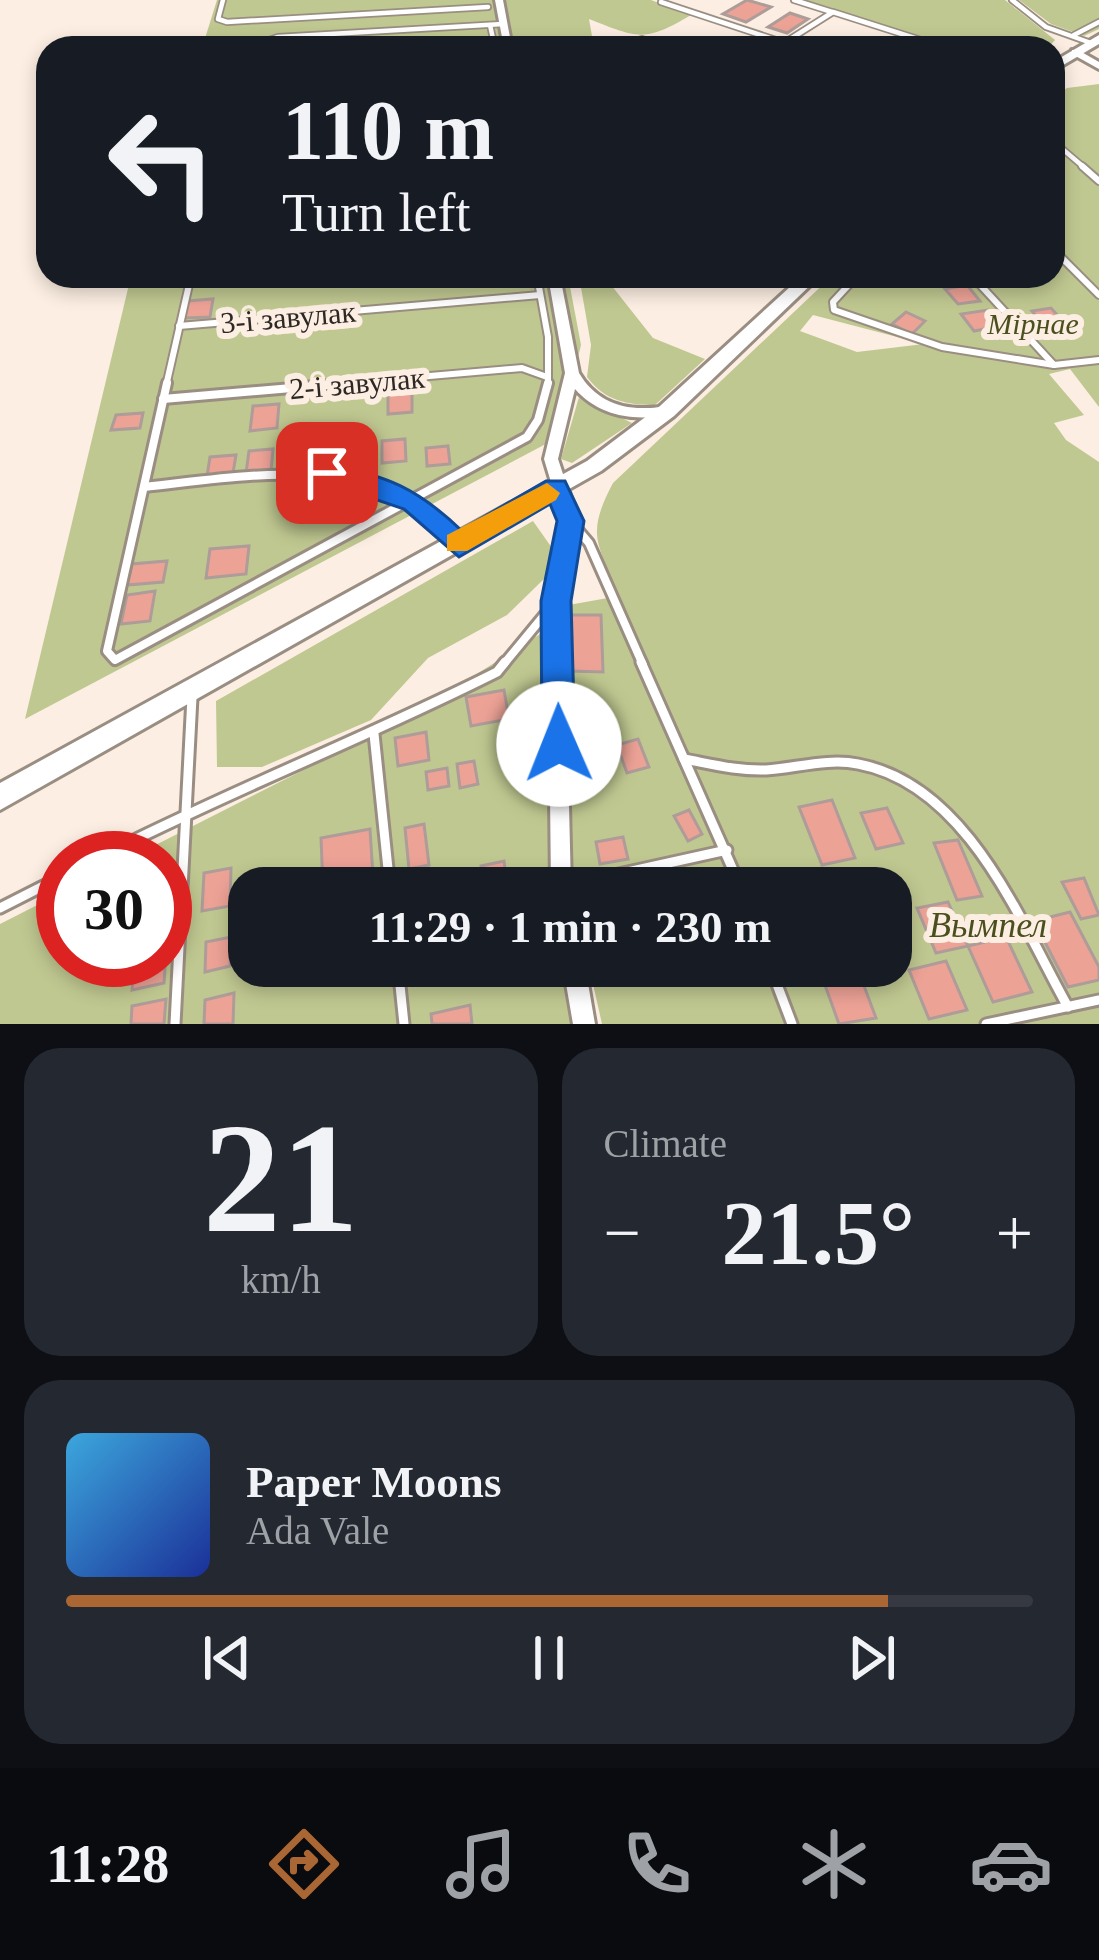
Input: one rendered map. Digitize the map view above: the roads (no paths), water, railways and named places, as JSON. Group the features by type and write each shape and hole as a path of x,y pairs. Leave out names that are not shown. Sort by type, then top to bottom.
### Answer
{"street":[{"path":"496,6 505,36"},
{"path":"1065,59 1095,41"},
{"path":"1075,52 1099,66"},
{"path":"556,288 572,373 553,438 556,488 571,521 556,601 561,867"},
{"path":"0,797 556,488 668,411 799,288"},
{"path":"572,373 604,406 631,413 668,411"},
{"path":"578,987 584,1024"}],"lane":[{"path":"223,0 218,19 227,22 496,6"},
{"path":"483,0 496,6"},
{"path":"794,0 908,36"},
{"path":"1012,0 1046,27 1095,41"},
{"path":"661,2 764,36"},
{"path":"796,36 833,12"},
{"path":"1072,36 1099,22"},
{"path":"490,25 492,36"},
{"path":"296,36 503,25"},
{"path":"1065,152 1099,182"},
{"path":"1065,261 1099,295"},
{"path":"188,288 107,652 115,659 142,650 527,437 538,421 548,378 539,288"},
{"path":"846,288 833,302 834,310 883,331 999,363 1054,365 1099,360"},
{"path":"983,288 1054,365"},
{"name":"3-і завулак","path":"179,326 540,295"},
{"name":"2-і завулак","path":"163,399 522,368 548,378"},
{"path":"144,487 327,473 376,484 414,501 459,545"},
{"path":"571,521 589,543 733,867"},
{"path":"151,831 374,734 497,671 556,601"},
{"path":"176,1024 182,815 193,689"},
{"path":"374,734 388,867"},
{"path":"684,759 747,770 858,764 896,777 940,806 978,854 1068,1007"},
{"path":"651,867 727,850"},
{"path":"0,908 36,890"},
{"path":"400,987 404,1024"},
{"path":"778,987 792,1024"},
{"path":"986,1024 1099,1000"}],"park label":[{"name":"Мірнае","path":"1033,323"},
{"name":"Вымпел","path":"988,925"}]}
